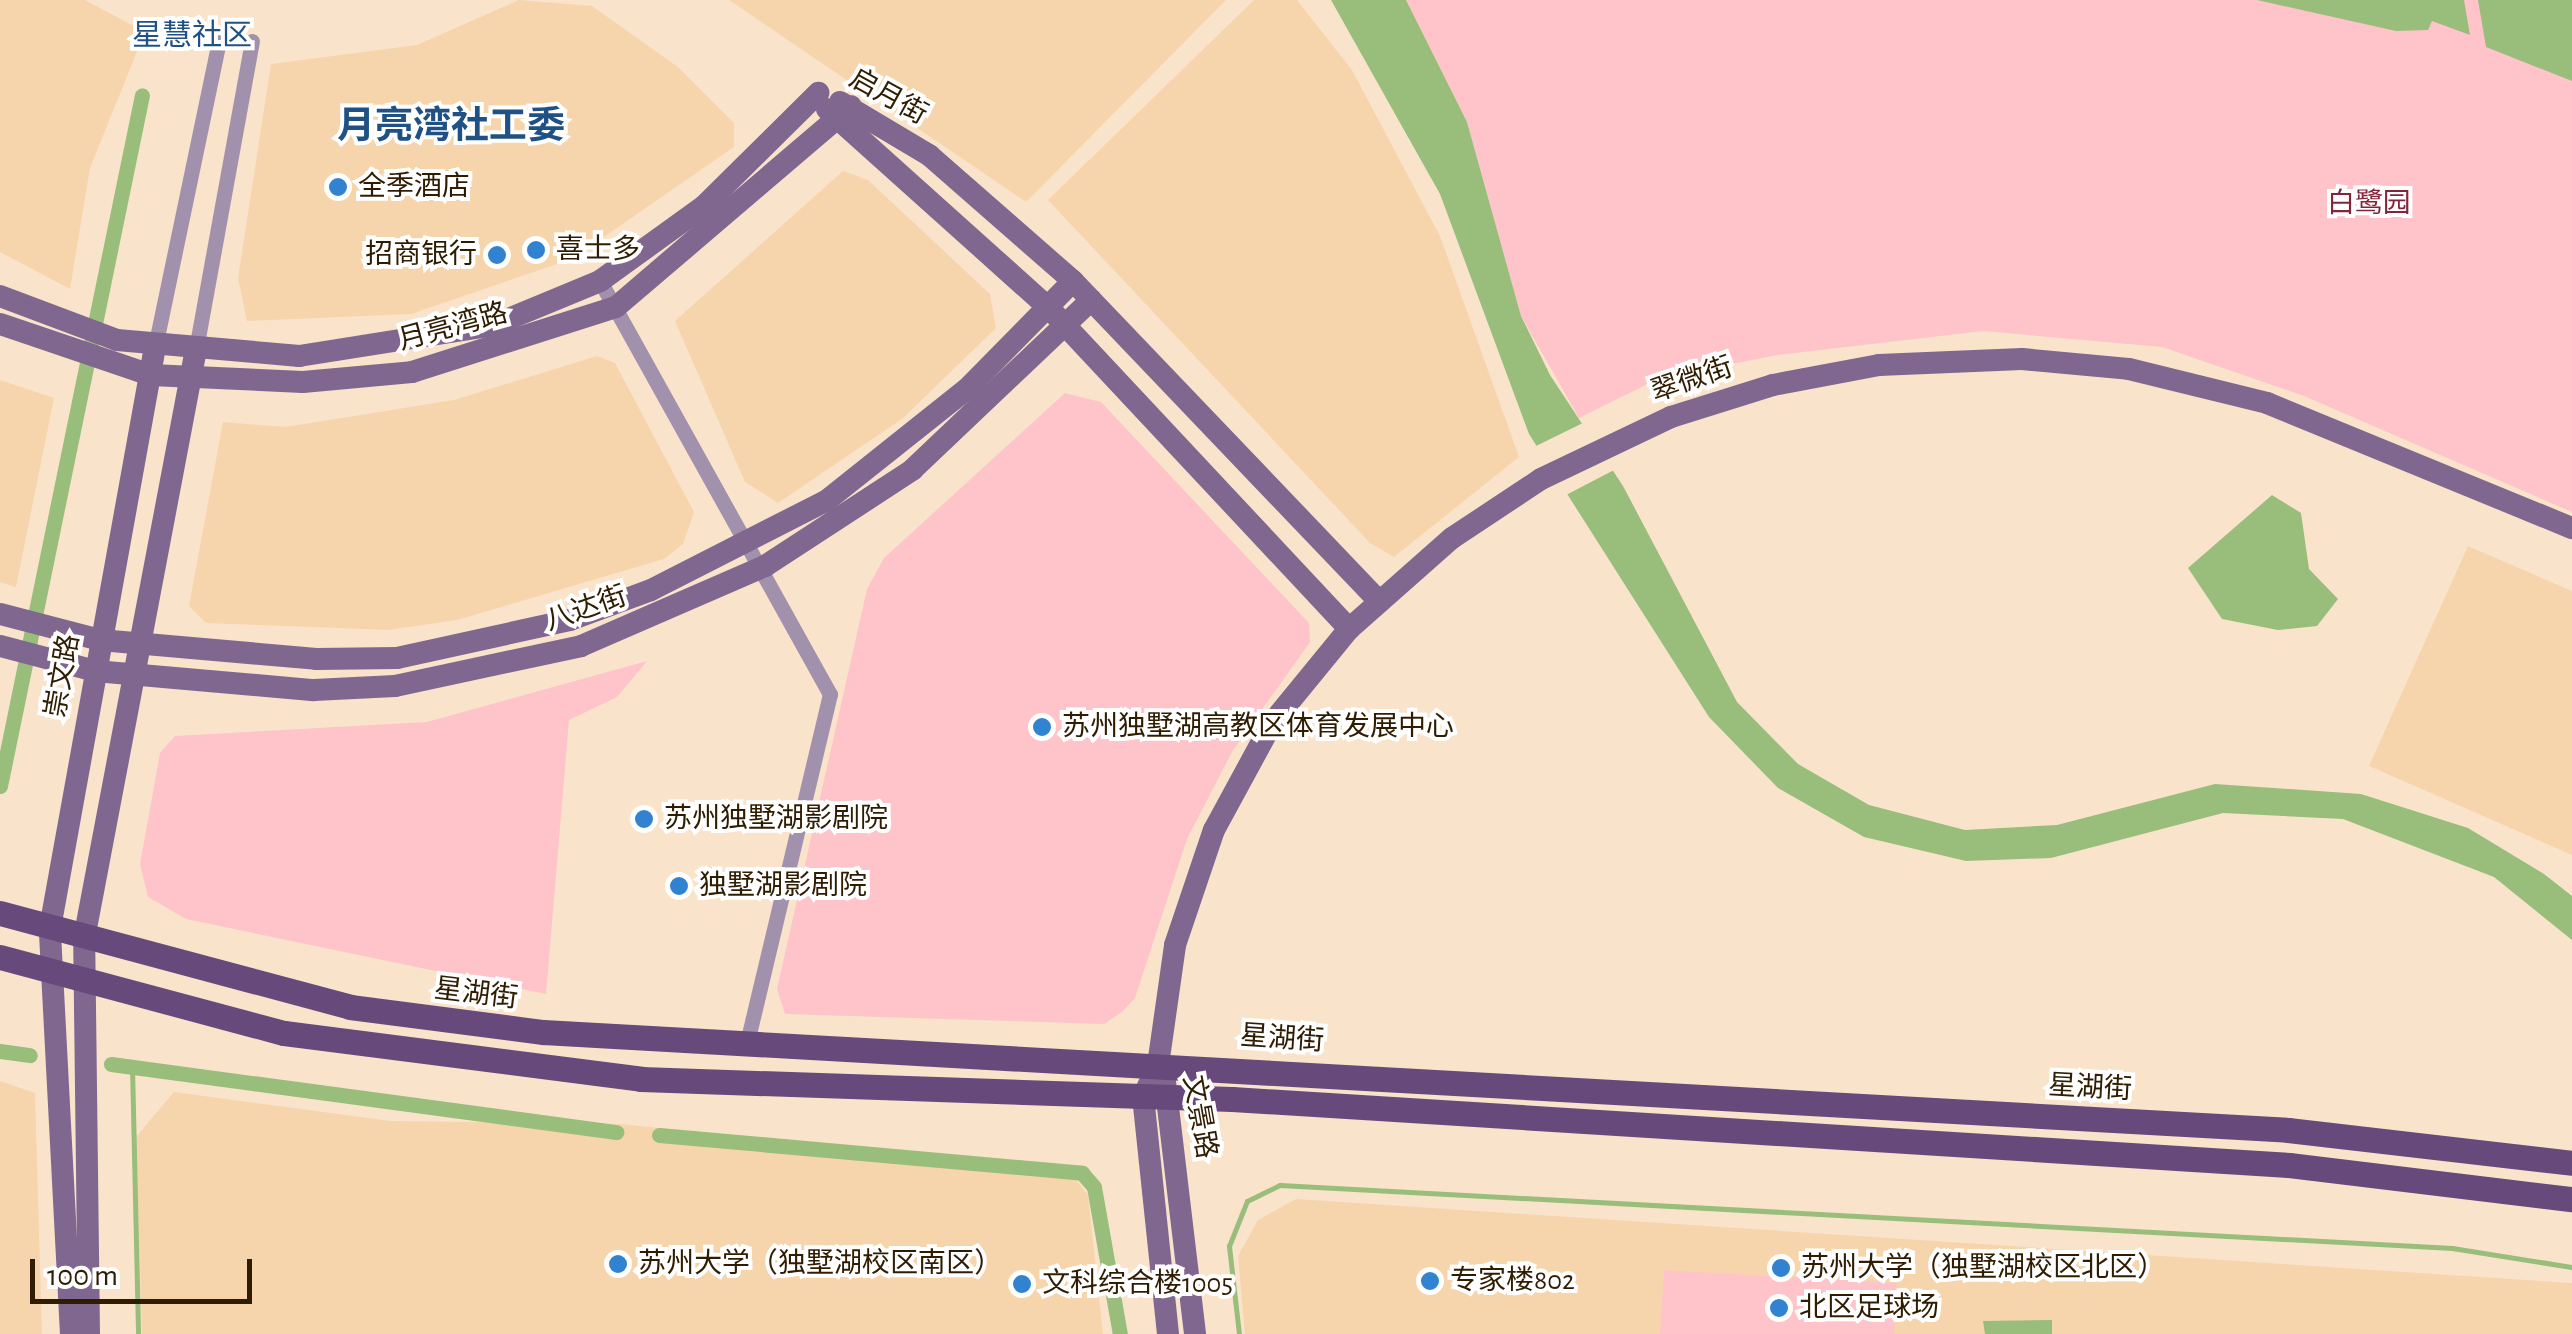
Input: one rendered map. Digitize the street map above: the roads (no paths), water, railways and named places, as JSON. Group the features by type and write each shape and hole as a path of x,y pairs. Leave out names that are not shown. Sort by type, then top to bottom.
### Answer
{"main road":[{"name":"星湖街","path":"0,913 84,939 350,1008 746,1050 1158,1064 2288,1130 2572,1163"},
{"path":"0,956 70,981 284,1033 460,1060 641,1079 1170,1096 2288,1165 2572,1200"}],"street":[{"name":"崇文路","path":"71,1334 73,1112 83,1043 70,981 50,928 155,347 220,36"},
{"name":"崇文路","path":"88,1334 73,1112 60,1034 70,981 84,939 192,378 252,40"},
{"name":"月亮湾路","path":"0,296 65,324 116,340 155,347 299,356 398,346 494,325 600,281 704,206 818,93"},
{"name":"启月街","path":"818,93 1068,328 1349,629"},
{"name":"月亮湾路","path":"0,324 60,351 151,375 192,378 412,372 616,307 842,113"},
{"name":"启月街","path":"842,113 929,155 1074,281 1379,601"},
{"path":"600,281 751,538 830,694 746,1050"},
{"name":"八达街","path":"2,615 100,640 316,660 464,647 651,590 826,501 898,448 1074,281"},
{"name":"八达街","path":"0,646 95,671 314,690 465,674 581,646 765,566 912,470 1068,328 1091,300"},
{"name":"翠微街","path":"1158,1064 1175,945 1214,830 1272,723 1349,629 1379,601 1541,479 1605,446 1808,377 1915,362 2058,361 2268,403 2572,528"},
{"name":"文景路","path":"1158,1064 1170,1096 1195,1334"},
{"name":"文景路","path":"1158,1064 1143,1096 1168,1334"}],"waterway":[{"path":"0,786 142,95"},
{"path":"0,1051 30,1055"},
{"path":"111,1064 616,1132"},
{"path":"132,1066 138,1334"},
{"path":"659,1135 1082,1173 1094,1187 1120,1334"},
{"path":"1239,1334 1229,1246 1247,1201 1280,1185 2452,1248 2572,1267"}],"place":[{"name":"全季酒店","path":"338,187"},
{"name":"喜士多","path":"536,250"},
{"name":"招商银行","path":"497,255"},
{"name":"苏州独墅湖高教区体育发展中心","path":"1042,727"},
{"name":"苏州独墅湖影剧院","path":"644,819"},
{"name":"独墅湖影剧院","path":"679,886"},
{"name":"苏州大学（独墅湖校区南区）","path":"618,1264"},
{"name":"苏州大学（独墅湖校区北区）","path":"1781,1268"},
{"name":"专家楼802","path":"1430,1281"},
{"name":"文科综合楼1005","path":"1022,1284"},
{"name":"北区足球场","path":"1779,1308"}],"district":[{"name":"星慧社区","path":"192,36"},
{"name":"月亮湾社工委","path":"451,128"}],"park label":[{"name":"白鹭园","path":"2369,204"}]}
